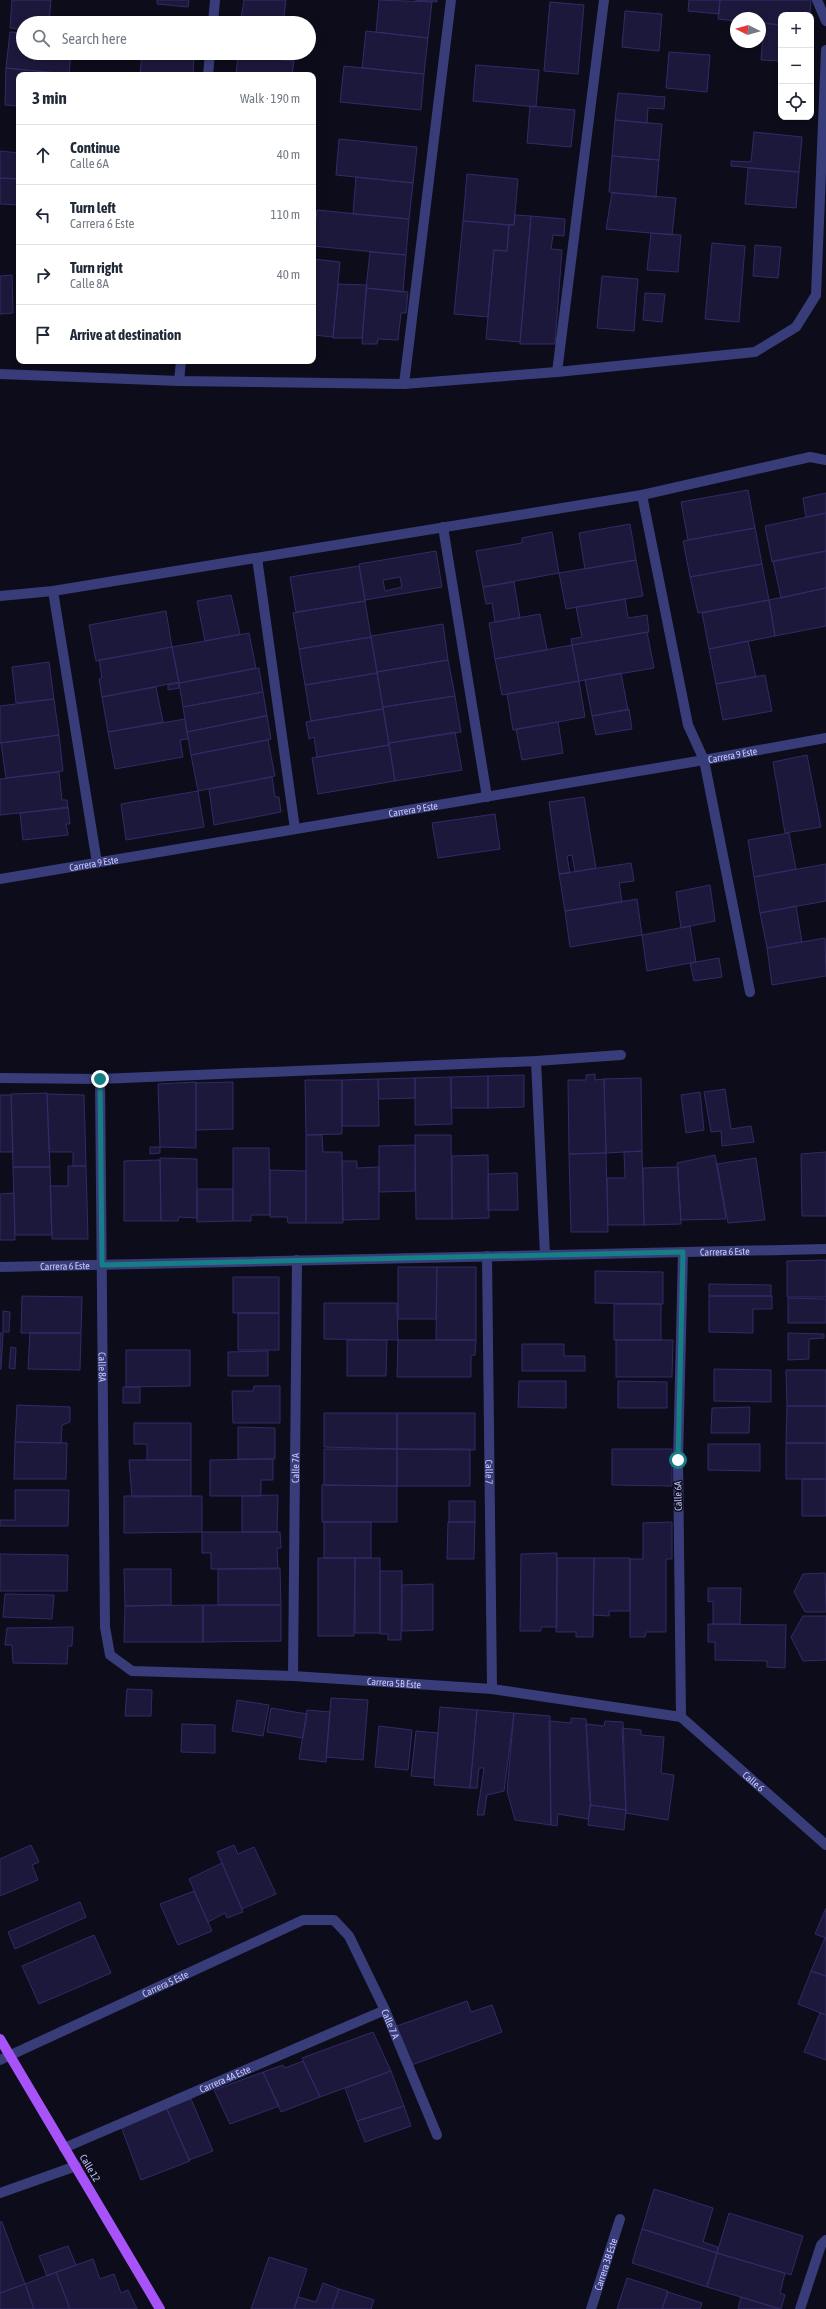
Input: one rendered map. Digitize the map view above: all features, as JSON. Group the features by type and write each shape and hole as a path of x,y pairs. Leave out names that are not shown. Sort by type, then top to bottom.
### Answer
{"main road":[{"name":"Calle 12","path":"0,2039 160,2309"}],"street":[{"path":"214,16 215,0"},
{"path":"404,384 451,0"},
{"path":"557,372 604,0"},
{"path":"817,0 826,21"},
{"path":"0,374 179,381 404,384 557,372 755,352 796,327 816,295 824,144 826,50"},
{"path":"208,72 209,60"},
{"path":"179,381 181,364"},
{"path":"0,596 53,591 642,495 810,457 826,460"},
{"path":"642,495 688,725 704,760 750,992"},
{"path":"443,527 487,797"},
{"path":"257,558 295,829"},
{"path":"53,591 97,863"},
{"name":"Carrera 9 Este","path":"0,879 826,738"},
{"path":"0,1078 100,1079 536,1061 621,1055"},
{"path":"536,1061 545,1255"},
{"name":"Calle 8A","path":"100,1079 105,1627 110,1655"},
{"name":"Carrera 6 Este","path":"0,1267 826,1249"},
{"name":"Calle 6A","path":"681,1717 678,1460 683,1252"},
{"name":"Calle 7","path":"487,1256 492,1689"},
{"name":"Calle 7A","path":"293,1676 297,1260"},
{"name":"Carrera 5B Este","path":"110,1655 132,1671 293,1676 492,1689 681,1717"},
{"name":"Calle 6","path":"681,1717 826,1845"},
{"name":"Carrera 5 Este","path":"0,2060 303,1920 334,1920"},
{"name":"Calle 7 A","path":"334,1920 350,1936 385,2010 437,2135"},
{"name":"Carrera 4A Este","path":"64,2148 385,2010"},
{"path":"0,2193 76,2166"},
{"name":"Carrera 3B Este","path":"591,2309 620,2219"},
{"path":"800,2309 822,2244 826,2240"}],"building":[{"path":"12,0 51,0 50,16 16,16 16,28 10,28"},
{"path":"157,0 189,0 188,7 157,4"},
{"path":"244,0 286,0 284,16 241,16"},
{"path":"379,0 432,2 428,38 376,32"},
{"path":"415,0 437,0 437,2"},
{"path":"689,0 720,0 719,14 688,11"},
{"path":"720,0 811,0 810,12 778,12 778,25 766,24 766,12 730,12 730,20 718,19"},
{"path":"550,2 584,5 578,74 544,71"},
{"path":"625,11 662,14 659,51 622,47"},
{"path":"766,23 778,25 778,61 761,60 762,48 766,48"},
{"path":"366,31 428,38 424,74 362,68"},
{"path":"10,32 16,32 16,60 70,60 69,72 48,72 6,68"},
{"path":"669,52 710,55 707,92 666,88"},
{"path":"141,60 194,60 193,72 140,72"},
{"path":"238,60 294,61 292,72 236,72"},
{"path":"476,65 539,70 536,107 473,101"},
{"path":"344,66 424,74 421,110 340,102"},
{"path":"6,68 46,72 16,72 16,106 5,105"},
{"path":"618,93 665,97 664,109 648,108 647,123 615,120"},
{"path":"530,106 575,110 571,147 527,143"},
{"path":"615,120 662,124 659,160 612,156"},
{"path":"754,132 802,137 799,172 731,166 731,161 751,162"},
{"path":"339,139 417,147 413,183 336,175"},
{"path":"0,151 16,153 16,179 0,178"},
{"path":"612,156 659,160 656,197 609,192"},
{"path":"748,168 799,172 796,208 745,204"},
{"path":"467,174 518,179 514,225 463,221"},
{"path":"356,177 413,183 409,219 353,214"},
{"path":"0,178 16,179 16,205 0,204"},
{"path":"612,193 676,198 672,235 606,229"},
{"path":"317,210 409,219 406,255 316,246"},
{"path":"515,215 531,216 520,342 486,339 494,250 507,251 509,225 514,225"},
{"path":"531,216 565,219 564,236 553,235 551,249 562,250 555,344 520,344"},
{"path":"463,221 509,225 507,251 494,250 488,317 454,314"},
{"path":"651,233 681,235 678,272 647,270"},
{"path":"712,243 745,246 739,322 705,319"},
{"path":"755,245 781,247 778,278 753,276"},
{"path":"370,252 406,255 403,292 366,288"},
{"path":"316,259 340,262 333,337 316,335"},
{"path":"12,275 13,313 0,314 0,276"},
{"path":"602,276 638,279 634,331 597,328"},
{"path":"338,284 367,285 362,338 333,338"},
{"path":"366,288 408,292 406,313 401,313 398,340 378,339 377,344 362,344"},
{"path":"645,293 665,294 662,322 643,320"},
{"path":"748,490 755,528 688,540 681,502"},
{"path":"826,493 826,513 806,517 803,498"},
{"path":"826,513 826,551 772,562 765,526"},
{"path":"630,524 636,560 585,569 579,533"},
{"path":"755,528 762,564 690,577 683,541"},
{"path":"552,532 559,573 483,587 476,551 522,543 522,538"},
{"path":"436,551 442,587 365,600 359,564","holes":["400,577 402,587 385,591 383,580"]},
{"path":"826,551 826,588 781,598 773,561"},
{"path":"636,560 643,596 566,609 559,573"},
{"path":"762,564 769,600 698,613 690,577"},
{"path":"359,566 365,601 296,612 290,577"},
{"path":"514,582 520,618 495,622 492,603 486,604 483,587"},
{"path":"826,588 826,626 775,636 769,600"},
{"path":"231,595 240,634 205,641 197,601"},
{"path":"625,599 628,618 647,615 649,632 572,645 571,639 582,637 576,607"},
{"path":"769,600 775,636 709,649 702,613"},
{"path":"365,601 371,637 299,649 293,613"},
{"path":"166,611 172,647 96,661 89,625"},
{"path":"540,614 547,650 495,659 489,623"},
{"path":"443,624 448,660 377,672 371,636"},
{"path":"647,632 654,668 579,681 572,645"},
{"path":"249,633 256,668 179,683 172,647"},
{"path":"371,637 377,673 305,685 299,649"},
{"path":"748,641 756,677 716,684 709,649"},
{"path":"572,645 579,681 502,695 495,659"},
{"path":"172,647 179,682 102,697 99,679 102,678 99,660"},
{"path":"448,660 455,696 383,707 377,672"},
{"path":"49,662 54,699 16,703 12,667"},
{"path":"259,668 263,692 183,707 179,683"},
{"path":"377,673 383,709 311,721 305,685"},
{"path":"621,673 628,710 592,716 585,680"},
{"path":"765,675 772,711 723,720 716,684"},
{"path":"579,681 585,717 513,730 507,694"},
{"path":"179,683 179,688 168,690 168,685"},
{"path":"156,687 163,722 108,732 102,697"},
{"path":"263,692 267,716 187,732 183,707"},
{"path":"455,696 461,732 389,743 383,707"},
{"path":"54,699 59,735 0,743 0,706"},
{"path":"383,709 389,745 317,757 314,737 309,739 306,722"},
{"path":"629,709 632,729 596,735 592,716"},
{"path":"267,716 271,739 191,755 187,732"},
{"path":"185,719 188,739 180,740 183,757 115,769 108,732"},
{"path":"558,722 563,753 522,760 516,729"},
{"path":"455,732 462,770 395,781 389,743"},
{"path":"59,735 63,771 6,778 1,743"},
{"path":"268,740 275,776 198,791 191,755"},
{"path":"389,745 395,781 318,794 312,758"},
{"path":"807,755 821,827 785,833 773,762"},
{"path":"59,772 62,800 67,800 68,808 0,815 0,779"},
{"path":"272,777 275,797 279,797 281,812 214,825 209,789"},
{"path":"198,791 204,827 126,840 121,804"},
{"path":"584,797 596,868 575,872 572,855 567,856 570,873 559,874 549,802"},
{"path":"68,807 70,824 66,824 68,835 23,840 20,813"},
{"path":"495,814 500,849 438,858 432,823"},
{"path":"789,833 796,869 754,877 748,840"},
{"path":"631,863 634,881 619,883 622,902 565,911 559,874"},
{"path":"826,864 826,901 760,913 754,877"},
{"path":"710,885 715,921 681,928 676,892"},
{"path":"637,899 642,935 570,947 565,911"},
{"path":"796,906 802,942 767,948 760,913"},
{"path":"690,926 696,962 647,971 642,935"},
{"path":"825,938 826,976 772,985 767,948"},
{"path":"719,958 722,977 694,981 690,963"},
{"path":"595,1074 595,1080 604,1079 606,1153 569,1154 568,1080 586,1080 586,1075"},
{"path":"524,1075 524,1107 488,1108 488,1076"},
{"path":"488,1076 488,1108 451,1108 451,1077"},
{"path":"451,1077 452,1124 415,1125 415,1078"},
{"path":"415,1078 415,1098 379,1099 378,1079"},
{"path":"641,1078 642,1151 606,1153 604,1079"},
{"path":"378,1079 379,1126 342,1126 342,1080"},
{"path":"305,1080 342,1080 342,1134 306,1135"},
{"path":"196,1082 196,1148 160,1147 158,1084"},
{"path":"233,1082 233,1129 196,1130 196,1083"},
{"path":"725,1089 731,1129 751,1126 754,1142 722,1146 721,1131 711,1132 704,1092"},
{"path":"700,1092 704,1130 686,1133 681,1095"},
{"path":"47,1093 50,1167 13,1167 11,1094"},
{"path":"47,1094 84,1095 86,1166 73,1166 73,1152 49,1152"},
{"path":"0,1095 11,1095 13,1152 0,1152"},
{"path":"306,1135 322,1135 323,1152 342,1152 343,1223 306,1223"},
{"path":"415,1135 451,1135 452,1219 416,1219"},
{"path":"415,1145 415,1191 379,1192 379,1146"},
{"path":"150,1147 160,1147 160,1153 150,1154"},
{"path":"233,1148 269,1148 270,1215 251,1215 251,1221 233,1221"},
{"path":"642,1151 644,1225 608,1225 607,1178 625,1178 624,1152"},
{"path":"826,1152 826,1216 802,1216 801,1154"},
{"path":"606,1153 608,1232 571,1232 569,1154"},
{"path":"488,1155 489,1218 452,1219 452,1156"},
{"path":"715,1155 726,1219 681,1220 677,1163"},
{"path":"160,1158 197,1159 197,1218 179,1217 178,1221 161,1221"},
{"path":"756,1158 765,1220 728,1223 717,1164"},
{"path":"160,1160 161,1221 124,1221 124,1161"},
{"path":"342,1161 357,1161 357,1168 379,1167 379,1219 343,1220"},
{"path":"68,1166 86,1166 88,1239 52,1239 50,1186 68,1186"},
{"path":"13,1167 50,1167 52,1235 15,1235"},
{"path":"678,1167 681,1224 644,1225 643,1168"},
{"path":"270,1170 306,1171 306,1223 288,1223 287,1217 270,1217"},
{"path":"517,1173 518,1210 488,1210 488,1174"},
{"path":"197,1189 233,1189 233,1221 197,1222"},
{"path":"14,1193 15,1240 0,1240 0,1194"},
{"path":"826,1260 826,1297 787,1297 787,1261"},
{"path":"398,1267 437,1267 436,1319 398,1319"},
{"path":"437,1267 476,1267 476,1340 436,1340"},
{"path":"595,1271 663,1272 663,1304 595,1303"},
{"path":"233,1277 279,1277 279,1313 233,1313"},
{"path":"709,1284 771,1285 771,1296 709,1296"},
{"path":"22,1296 82,1297 81,1333 21,1333"},
{"path":"709,1296 772,1296 772,1309 753,1309 753,1333 709,1332"},
{"path":"788,1298 826,1299 826,1323 788,1323"},
{"path":"324,1303 397,1303 398,1340 324,1339"},
{"path":"614,1304 661,1304 661,1340 614,1340"},
{"path":"3,1311 10,1312 9,1332 3,1332"},
{"path":"238,1313 279,1313 279,1350 238,1350"},
{"path":"0,1333 3,1333 1,1369 0,1369"},
{"path":"30,1333 81,1333 80,1370 28,1369"},
{"path":"788,1333 824,1334 824,1338 809,1339 809,1359 788,1360"},
{"path":"347,1340 387,1340 386,1376 347,1376"},
{"path":"398,1340 476,1340 475,1355 471,1356 471,1377 397,1377"},
{"path":"616,1340 673,1340 672,1377 616,1377"},
{"path":"522,1344 564,1344 564,1356 585,1356 585,1371 522,1371"},
{"path":"11,1347 16,1348 15,1369 9,1368"},
{"path":"126,1350 190,1350 190,1386 126,1387"},
{"path":"268,1351 268,1376 228,1376 228,1352"},
{"path":"714,1369 771,1370 771,1402 714,1401"},
{"path":"786,1370 826,1370 826,1406 787,1406"},
{"path":"519,1381 566,1381 566,1408 518,1407"},
{"path":"618,1381 667,1382 667,1408 618,1408"},
{"path":"254,1386 280,1386 280,1423 233,1423 232,1391 253,1391"},
{"path":"123,1387 140,1387 140,1403 123,1403"},
{"path":"17,1405 70,1407 70,1422 62,1425 61,1443 15,1442"},
{"path":"787,1406 826,1406 826,1443 786,1443"},
{"path":"750,1407 749,1433 711,1433 712,1408"},
{"path":"324,1413 397,1413 397,1449 324,1447"},
{"path":"397,1413 475,1413 475,1450 397,1449"},
{"path":"134,1423 191,1423 191,1460 147,1460 147,1444 134,1444"},
{"path":"238,1427 275,1428 275,1459 238,1459"},
{"path":"15,1442 67,1443 66,1479 14,1479"},
{"path":"786,1443 826,1443 826,1479 786,1479"},
{"path":"708,1444 760,1444 760,1471 708,1470"},
{"path":"324,1449 397,1449 397,1486 324,1485"},
{"path":"397,1449 470,1449 470,1486 397,1486"},
{"path":"612,1449 672,1449 672,1486 612,1485"},
{"path":"273,1459 273,1480 261,1480 261,1496 210,1496 210,1460"},
{"path":"129,1460 191,1460 191,1496 132,1497"},
{"path":"802,1479 826,1479 826,1516 802,1516"},
{"path":"322,1485 397,1486 397,1522 322,1522"},
{"path":"15,1490 69,1490 68,1526 0,1526 0,1520 15,1520"},
{"path":"278,1495 277,1532 242,1532 242,1496"},
{"path":"124,1496 202,1496 202,1532 124,1533"},
{"path":"449,1501 475,1501 475,1522 449,1522"},
{"path":"324,1522 371,1522 371,1558 324,1558"},
{"path":"448,1522 475,1522 474,1559 447,1559"},
{"path":"672,1522 672,1559 666,1559 666,1632 646,1632 645,1637 630,1637 630,1559 643,1559 643,1523"},
{"path":"202,1532 280,1532 281,1548 277,1548 278,1569 211,1569 211,1553 202,1553"},
{"path":"557,1553 557,1627 541,1627 541,1631 520,1631 521,1554"},
{"path":"0,1554 68,1555 67,1591 0,1591"},
{"path":"318,1558 355,1558 354,1636 318,1636"},
{"path":"355,1558 380,1558 380,1633 355,1633"},
{"path":"557,1558 594,1558 593,1637 576,1637 576,1632 556,1632"},
{"path":"594,1558 630,1558 630,1611 609,1611 609,1616 593,1615"},
{"path":"280,1568 281,1605 218,1605 218,1569"},
{"path":"124,1569 171,1569 171,1605 125,1606"},
{"path":"380,1571 402,1571 401,1640 388,1640 388,1634 380,1634"},
{"path":"825,1573 826,1612 805,1612 794,1592 803,1574"},
{"path":"433,1584 433,1630 402,1631 402,1585"},
{"path":"708,1588 741,1588 740,1624 713,1624 713,1601 708,1602"},
{"path":"5,1594 54,1595 52,1619 3,1617"},
{"path":"203,1605 203,1642 124,1642 125,1606"},
{"path":"203,1605 281,1605 281,1641 203,1642"},
{"path":"803,1616 826,1616 826,1660 803,1661 791,1637"},
{"path":"708,1624 786,1625 785,1668 767,1667 767,1661 715,1660 715,1642 708,1642"},
{"path":"73,1627 72,1646 68,1646 67,1664 13,1663 12,1645 5,1645 7,1628"},
{"path":"127,1689 152,1690 151,1716 125,1716"},
{"path":"331,1698 368,1700 363,1760 326,1757"},
{"path":"237,1700 269,1705 263,1736 232,1731"},
{"path":"440,1707 477,1710 470,1788 434,1785"},
{"path":"271,1708 307,1714 303,1738 267,1732"},
{"path":"307,1710 330,1712 326,1762 299,1759"},
{"path":"477,1710 514,1713 504,1791 487,1795 484,1815 477,1815 484,1768 479,1768 477,1788 470,1788"},
{"path":"514,1713 550,1716 551,1825 515,1820 507,1791"},
{"path":"571,1718 586,1719 591,1804 588,1819 558,1814 557,1826 551,1825 549,1721 571,1723"},
{"path":"605,1721 623,1722 626,1810 590,1805 586,1724 604,1726"},
{"path":"182,1724 215,1725 215,1753 181,1752"},
{"path":"379,1726 412,1730 408,1770 375,1767"},
{"path":"622,1728 641,1730 641,1735 664,1737 661,1773 674,1775 668,1820 626,1813"},
{"path":"416,1731 438,1733 434,1778 411,1776"},
{"path":"590,1805 626,1810 624,1830 588,1825"},
{"path":"31,1845 39,1862 32,1865 38,1880 0,1896 0,1859"},
{"path":"234,1845 238,1854 254,1847 276,1894 242,1909 217,1852"},
{"path":"222,1863 243,1912 227,1918 225,1913 208,1922 189,1879"},
{"path":"194,1891 212,1931 178,1945 160,1904"},
{"path":"80,1902 86,1917 15,1949 8,1932"},
{"path":"826,1908 826,1938 815,1934"},
{"path":"94,1935 111,1973 39,2004 22,1966"},
{"path":"826,1938 826,1976 811,1971"},
{"path":"811,1971 826,1976 826,2015 798,2004"},
{"path":"467,2001 471,2012 492,2005 502,2032 409,2066 394,2027"},
{"path":"820,2013 826,2015 826,2060 804,2052"},
{"path":"373,2032 391,2071 320,2097 302,2058"},
{"path":"303,2061 320,2097 281,2112 263,2072 283,2065 285,2068"},
{"path":"391,2071 404,2106 357,2121 345,2088"},
{"path":"263,2072 279,2106 230,2124 214,2090"},
{"path":"191,2099 213,2151 189,2160 166,2107"},
{"path":"404,2106 411,2126 365,2142 357,2121"},
{"path":"166,2107 190,2161 141,2180 120,2124"},
{"path":"654,2189 713,2208 703,2242 718,2247 717,2253 642,2229"},
{"path":"729,2213 803,2236 791,2275 717,2253"},
{"path":"0,2222 2,2222 25,2284 0,2293"},
{"path":"642,2229 717,2253 707,2287 632,2263"},
{"path":"68,2246 76,2265 47,2276 39,2256"},
{"path":"717,2253 785,2273 780,2293 785,2295 781,2309 707,2287"},
{"path":"269,2257 307,2269 294,2309 251,2309"},
{"path":"93,2259 100,2279 114,2274 121,2293 128,2290 137,2309 70,2309 56,2272"},
{"path":"56,2272 70,2309 34,2309 25,2284"},
{"path":"627,2278 668,2291 662,2309 617,2309"},
{"path":"323,2283 339,2289 332,2309 294,2309 298,2297 316,2302"},
{"path":"25,2284 34,2309 0,2309 0,2293"},
{"path":"339,2289 374,2300 371,2309 332,2309"},
{"path":"668,2292 702,2303 700,2309 662,2309"},
{"path":"741,2297 779,2309 738,2309"}],"route":[{"path":"100,1079 102,1265 683,1252 678,1460"}]}
